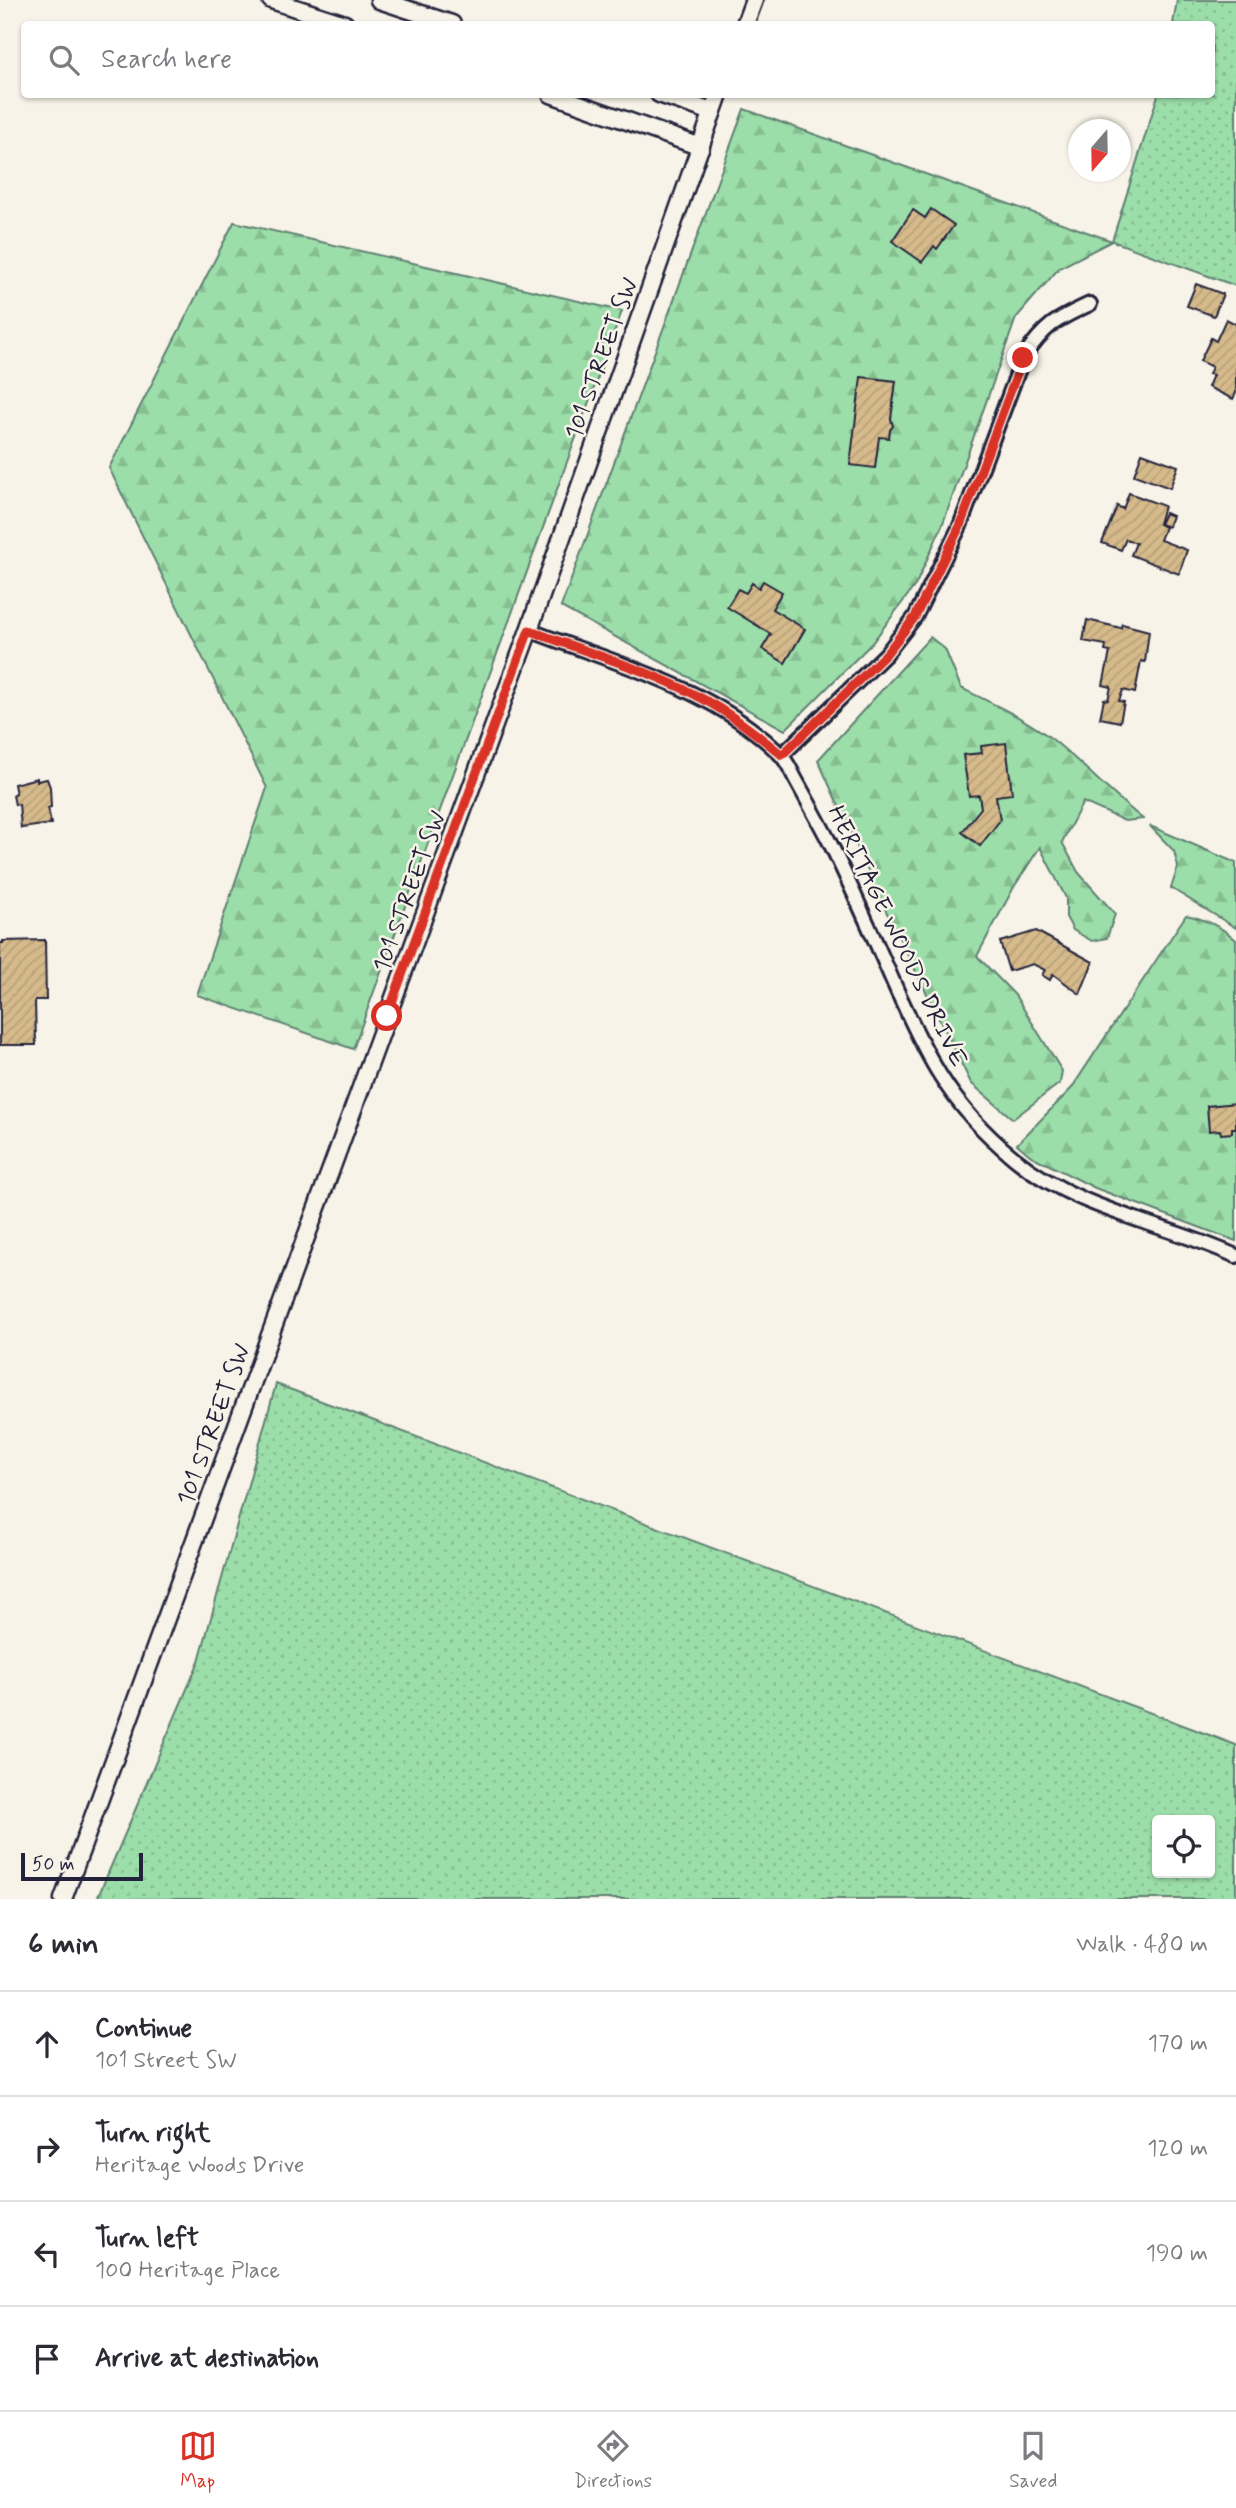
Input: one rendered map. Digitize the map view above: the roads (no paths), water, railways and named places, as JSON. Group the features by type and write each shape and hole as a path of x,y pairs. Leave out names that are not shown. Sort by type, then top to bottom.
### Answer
{"street":[{"path":"271,0 336,21"},
{"path":"379,0 443,21"},
{"path":"746,21 754,0"},
{"path":"562,98 701,147"},
{"path":"670,98 712,113"},
{"name":"101 STREET SW","path":"63,1899 529,630 718,98"},
{"path":"782,755 886,654 915,617 960,526 1023,358 1037,337 1055,320 1090,304"},
{"name":"HERITAGE WOODS DRIVE","path":"529,630 615,660 680,687 727,714 782,755 821,825 920,1040 940,1076 967,1111 1016,1159 1066,1191 1201,1240 1236,1256"}]}
